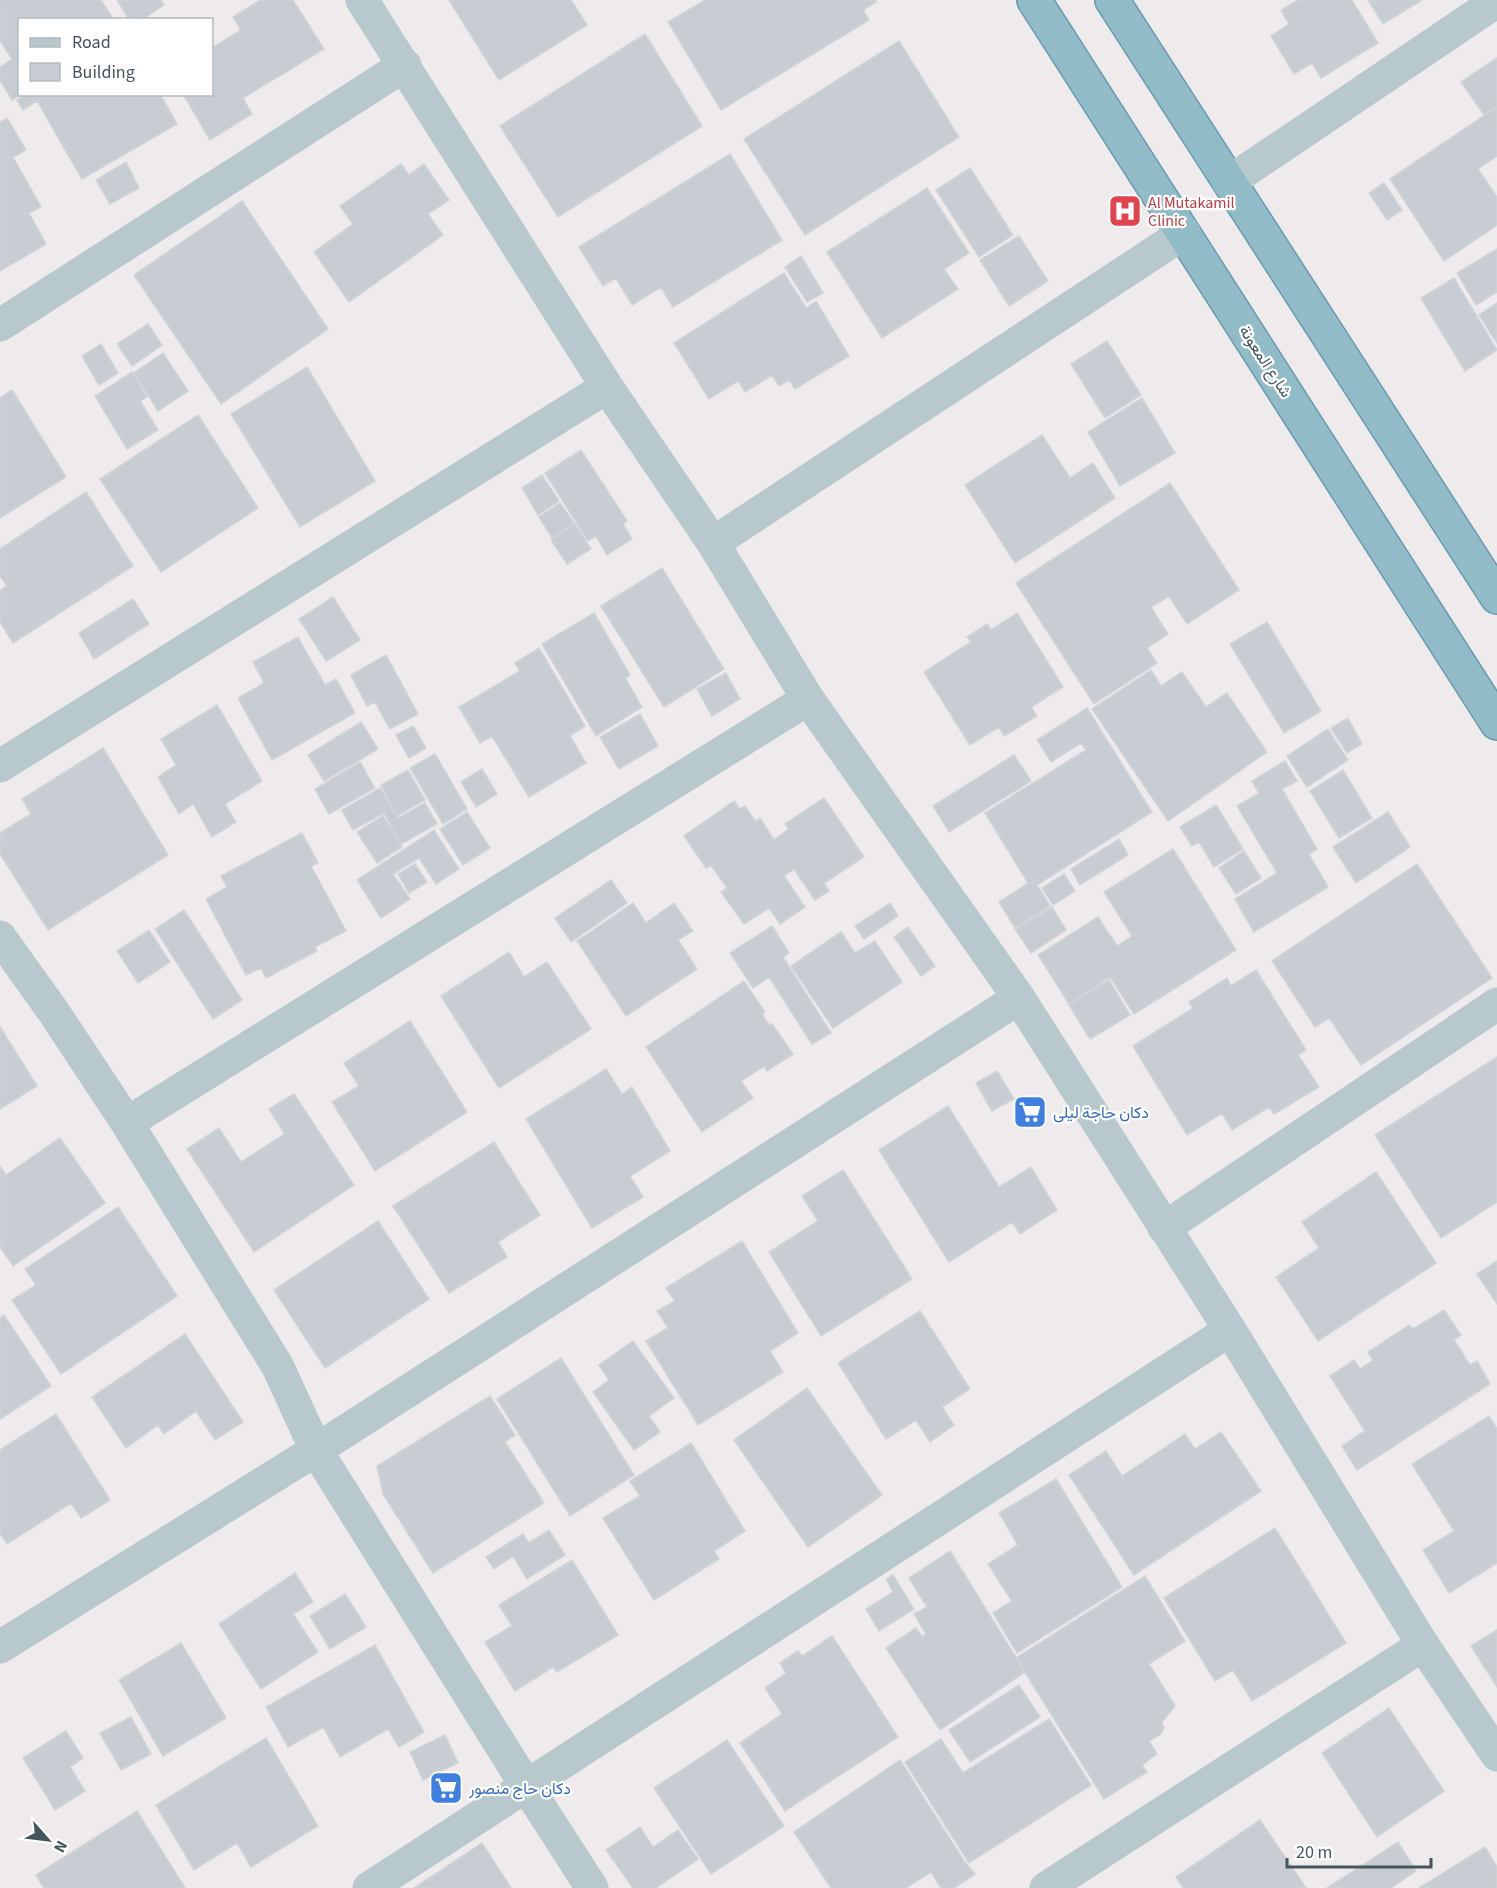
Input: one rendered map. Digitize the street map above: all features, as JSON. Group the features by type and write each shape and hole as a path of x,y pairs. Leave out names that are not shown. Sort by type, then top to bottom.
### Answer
{"highway":[{"name":"شارع المعونة","path":"1034,0 1497,723"},
{"path":"1112,0 1497,597"}],"street":[{"path":"363,0 607,387 713,543 808,699 1019,998 1230,1330 1424,1645 1497,1755"},
{"path":"1229,182 1497,2"},
{"path":"0,324 405,65"},
{"path":"713,543 1184,233"},
{"path":"0,766 607,387"},
{"path":"127,1123 808,699"},
{"path":"0,937 54,1011 127,1123 278,1367 316,1450 592,1888"},
{"path":"1,1646 316,1450 1019,998"},
{"path":"1164,1228 1497,1004"},
{"path":"369,1888 1230,1330"},
{"path":"1046,1888 1424,1645"}],"building":[{"path":"0,0 101,0 113,18 18,18 18,96 12,100 0,80 0,67 12,59 0,41"},
{"path":"117,0 161,0 164,5 145,18 128,18"},
{"path":"260,0 293,0 324,49 243,98 252,114 210,140 184,96 213,96 213,47 241,30 233,17"},
{"path":"449,0 571,0 587,25 499,80"},
{"path":"705,0 875,0 876,2 863,10 869,20 721,110 668,22"},
{"path":"1298,0 1352,0 1378,43 1321,78 1312,63 1294,74 1271,36 1289,24 1281,10"},
{"path":"1368,0 1422,0 1383,24"},
{"path":"645,34 702,126 558,217 500,126"},
{"path":"899,41 959,137 805,235 744,139"},
{"path":"1497,58 1497,106 1484,115 1461,82"},
{"path":"23,96 161,96 177,124 82,179 37,101 23,110 17,100"},
{"path":"1497,107 1497,156 1478,169 1497,197 1497,225 1444,261 1390,179"},
{"path":"7,118 26,150 13,157 41,207 29,213 46,244 0,271 0,122"},
{"path":"730,154 782,240 673,307 661,287 632,305 616,278 603,286 579,247"},
{"path":"126,162 139,188 110,204 96,180"},
{"path":"401,164 409,175 424,164 449,200 428,214 443,235 349,302 314,252 353,224 340,206"},
{"path":"970,168 1013,235 979,257 936,190"},
{"path":"1384,183 1402,210 1387,220 1369,193"},
{"path":"927,188 969,253 944,269 958,289 882,338 827,252"},
{"path":"242,201 328,329 221,404 134,275"},
{"path":"1019,236 1048,281 1009,306 980,260"},
{"path":"1497,249 1497,292 1476,305 1457,273"},
{"path":"801,256 823,293 807,302 785,267"},
{"path":"784,273 806,308 816,301 849,356 795,389 789,380 779,386 772,375 745,392 738,381 709,399 674,343"},
{"path":"1454,278 1497,350 1465,371 1421,298"},
{"path":"1497,303 1497,343 1479,315"},
{"path":"148,324 162,345 132,366 117,344"},
{"path":"1107,341 1141,395 1105,418 1071,364"},
{"path":"101,344 118,373 99,385 82,356"},
{"path":"163,353 188,391 158,411 134,373"},
{"path":"307,367 375,481 300,527 231,414"},
{"path":"132,372 147,397 140,401 158,430 127,449 95,396"},
{"path":"12,390 66,477 0,518 0,398"},
{"path":"1142,398 1175,453 1120,486 1088,432"},
{"path":"198,415 258,508 161,572 100,479"},
{"path":"1042,435 1070,478 1093,463 1115,498 1015,563 965,485"},
{"path":"581,450 627,521 623,524 632,539 607,555 596,536 588,541 545,473"},
{"path":"542,475 559,501 538,515 522,488"},
{"path":"1170,483 1239,590 1187,624 1169,596 1151,607 1168,634 1147,648 1157,663 1094,704 1016,583"},
{"path":"86,492 133,566 13,643 0,622 0,590 7,586 0,576 0,549"},
{"path":"560,503 574,523 552,538 539,517"},
{"path":"575,524 591,549 567,564 551,540"},
{"path":"662,568 724,669 664,707 601,606"},
{"path":"333,597 360,640 326,661 299,619"},
{"path":"133,599 149,624 94,659 79,633"},
{"path":"594,613 630,675 625,678 642,707 596,736 542,644"},
{"path":"1017,613 1063,687 1031,707 1037,716 1004,736 999,727 970,745 924,672 971,642 967,637 987,624 991,630"},
{"path":"1267,622 1321,711 1284,733 1230,644"},
{"path":"298,637 325,685 336,679 355,713 272,760 238,698 264,683 253,662"},
{"path":"539,648 585,726 570,736 586,763 529,797 492,736 480,743 459,707 520,671 515,663"},
{"path":"386,655 418,714 390,729 375,702 367,706 351,675"},
{"path":"1151,670 1161,686 1182,672 1206,707 1227,693 1267,752 1168,821 1092,709"},
{"path":"726,673 740,699 712,716 697,689"},
{"path":"217,705 262,781 225,804 236,822 212,837 193,804 179,814 158,777 176,765 161,739"},
{"path":"1087,708 1152,812 1037,885 1050,906 1015,928 999,902 1028,883 985,813 1086,750 1081,743 1051,762 1037,740"},
{"path":"640,714 658,746 619,769 600,737"},
{"path":"1348,718 1362,744 1347,753 1331,728"},
{"path":"361,722 378,749 324,781 308,755"},
{"path":"413,726 426,748 409,758 396,735"},
{"path":"1328,729 1348,760 1307,787 1287,756"},
{"path":"103,748 168,855 48,930 0,854 0,833 31,814 22,799"},
{"path":"435,754 467,809 443,824 410,768"},
{"path":"1014,755 1031,781 949,832 933,806"},
{"path":"1285,761 1297,781 1282,789 1317,849 1309,854 1328,887 1254,932 1235,899 1277,873 1237,806 1259,793 1252,781"},
{"path":"360,762 375,788 329,814 315,789"},
{"path":"482,769 497,794 476,807 461,782"},
{"path":"408,770 425,800 397,816 381,785"},
{"path":"1343,770 1372,818 1339,838 1310,791"},
{"path":"380,788 398,818 425,803 437,824 401,844 384,813 353,830 342,810"},
{"path":"824,798 864,857 824,883 829,891 815,900 794,869 784,876 805,907 780,924 769,908 744,924 721,892 727,888 711,865 706,868 684,836 734,801 740,809 745,806 755,821 760,818 774,840 789,829 785,824"},
{"path":"1216,805 1243,849 1214,867 1199,842 1192,846 1180,827"},
{"path":"467,812 490,848 463,865 440,829"},
{"path":"1388,812 1410,847 1356,883 1333,847"},
{"path":"383,816 402,847 377,863 357,832"},
{"path":"434,830 459,869 436,884 419,858 393,874 410,899 381,918 357,880"},
{"path":"302,833 318,863 311,866 346,931 315,947 317,951 266,978 261,968 246,975 206,899 227,887 221,876"},
{"path":"1119,839 1128,855 1080,885 1071,869"},
{"path":"1173,849 1236,950 1134,1014 1110,977 1069,1004 1038,955 1098,917 1117,946 1132,936 1104,892"},
{"path":"1244,851 1261,878 1236,894 1219,868"},
{"path":"415,864 427,882 409,893 398,874"},
{"path":"1417,864 1492,978 1361,1065 1329,1018 1315,1027 1272,961"},
{"path":"1064,874 1075,891 1053,905 1042,888"},
{"path":"611,880 627,903 571,942 555,918"},
{"path":"633,903 646,923 674,903 693,931 678,940 697,969 626,1016 577,941"},
{"path":"890,903 898,916 864,939 855,926"},
{"path":"1052,907 1066,930 1031,953 1015,929"},
{"path":"184,910 242,1000 213,1019 155,929"},
{"path":"772,926 789,953 783,957 831,1033 812,1044 769,977 753,988 730,953"},
{"path":"908,927 935,966 921,976 894,937"},
{"path":"149,930 170,962 138,983 117,951"},
{"path":"841,932 855,953 875,941 902,982 833,1028 791,966"},
{"path":"509,952 524,977 547,962 591,1029 499,1088 441,996"},
{"path":"1256,970 1306,1050 1298,1055 1319,1087 1274,1114 1269,1107 1232,1130 1222,1113 1187,1135 1133,1046 1193,1008 1189,1002 1227,978 1231,986"},
{"path":"1109,980 1130,1015 1090,1039 1069,1005"},
{"path":"744,981 765,1012 762,1014 770,1026 772,1024 793,1054 767,1071 764,1066 741,1081 753,1098 702,1132 646,1047"},
{"path":"410,1021 467,1112 375,1171 332,1102 359,1086 344,1063"},
{"path":"0,1027 37,1086 0,1109"},
{"path":"1497,1057 1497,1202 1441,1238 1375,1135"},
{"path":"606,1069 622,1094 632,1087 670,1151 630,1176 643,1197 592,1228 526,1119"},
{"path":"997,1071 1014,1099 992,1111 976,1083"},
{"path":"294,1094 354,1185 254,1252 187,1149 219,1128 241,1162 285,1134 269,1109"},
{"path":"948,1106 999,1187 1031,1167 1057,1210 1020,1234 1012,1222 949,1262 879,1150"},
{"path":"60,1138 105,1203 13,1266 0,1247 0,1166 6,1175"},
{"path":"494,1142 540,1215 498,1242 507,1257 449,1293 393,1206"},
{"path":"843,1170 912,1279 821,1336 769,1252 818,1221 802,1196"},
{"path":"1376,1172 1436,1263 1318,1341 1276,1277 1319,1248 1302,1222"},
{"path":"118,1207 177,1296 61,1374 12,1300 36,1285 25,1269"},
{"path":"378,1221 429,1299 325,1368 274,1290"},
{"path":"742,1241 798,1333 770,1351 783,1372 698,1425 646,1341 668,1328 657,1311 675,1301 666,1288"},
{"path":"1497,1261 1497,1304 1477,1274"},
{"path":"1444,1310 1461,1335 1454,1340 1470,1365 1477,1361 1490,1384 1357,1470 1342,1446 1365,1431 1330,1376 1354,1360 1360,1369 1373,1360 1368,1352 1409,1325 1413,1329"},
{"path":"920,1311 970,1389 942,1407 954,1425 930,1442 916,1420 886,1439 838,1363"},
{"path":"4,1315 51,1386 0,1419 0,1318"},
{"path":"185,1334 243,1422 215,1440 196,1411 164,1434 158,1425 126,1448 92,1397"},
{"path":"633,1341 674,1398 649,1416 660,1432 634,1450 593,1392 609,1380 599,1365"},
{"path":"561,1358 634,1475 570,1516 497,1399"},
{"path":"807,1388 882,1495 808,1547 734,1440"},
{"path":"490,1396 515,1435 505,1442 544,1503 433,1573 383,1494 377,1466"},
{"path":"56,1414 110,1500 81,1518 71,1503 7,1544 0,1533 0,1450"},
{"path":"1489,1416 1497,1429 1497,1563 1449,1593 1423,1550 1454,1531 1412,1464"},
{"path":"1221,1432 1261,1491 1134,1575 1069,1475 1106,1451 1122,1476 1185,1434 1195,1449"},
{"path":"691,1443 745,1531 714,1551 719,1559 654,1600 603,1518 640,1496 630,1481"},
{"path":"1056,1479 1122,1587 1017,1653 993,1613 1012,1601 988,1564 1018,1545 999,1513"},
{"path":"1275,1528 1346,1643 1252,1701 1233,1670 1215,1681 1164,1598"},
{"path":"549,1530 565,1555 527,1579 513,1556 494,1569 486,1557 523,1534 529,1543"},
{"path":"950,1551 1025,1672 940,1730 886,1648 916,1628 922,1637 926,1634 914,1614 927,1607 909,1578"},
{"path":"572,1560 618,1635 557,1672 553,1667 515,1691 485,1642 512,1626 499,1605"},
{"path":"295,1573 313,1602 293,1614 318,1652 261,1689 219,1624"},
{"path":"893,1575 914,1609 879,1631 866,1609 893,1592 886,1579"},
{"path":"1145,1576 1185,1641 1149,1664 1175,1706 1162,1722 1164,1728 1161,1734 1149,1741 1157,1754 1142,1765 1147,1772 1104,1799 1016,1658"},
{"path":"345,1594 366,1627 330,1649 310,1616"},
{"path":"1497,1630 1497,1687 1471,1646"},
{"path":"832,1636 898,1737 785,1811 740,1743 782,1714 765,1688 786,1673 780,1663 798,1651 802,1656"},
{"path":"181,1643 226,1718 163,1756 119,1680"},
{"path":"375,1645 424,1732 399,1747 388,1729 340,1757 323,1727 288,1747 266,1707"},
{"path":"1019,1685 1040,1717 970,1762 949,1730"},
{"path":"1389,1708 1444,1791 1377,1837 1322,1753"},
{"path":"131,1717 151,1754 121,1770 100,1733"},
{"path":"1049,1719 1091,1785 969,1863 905,1762 941,1739 963,1773"},
{"path":"66,1731 83,1758 70,1767 85,1791 55,1810 23,1758"},
{"path":"445,1735 458,1763 423,1780 410,1752"},
{"path":"266,1738 318,1826 251,1867 237,1843 194,1870 156,1805"},
{"path":"727,1740 784,1826 711,1874 654,1788"},
{"path":"900,1760 964,1861 975,1874 954,1888 941,1888 931,1872 906,1888 831,1888 794,1832"},
{"path":"137,1811 185,1888 44,1888 36,1875"},
{"path":"1260,1820 1306,1888 1183,1888 1176,1877"},
{"path":"640,1827 653,1847 678,1830 698,1859 656,1888 633,1888 606,1850"},
{"path":"1398,1842 1416,1871 1391,1888 1327,1888"},
{"path":"482,1843 511,1888 414,1888"},
{"path":"1485,1847 1497,1867 1497,1888 1419,1888"}],"place":[{"name":"Al Mutakamil Clinic","path":"1125,211"},
{"name":"دكان حاجة ليلى","path":"1030,1112"},
{"name":"دكان حاج منصور","path":"446,1788"}]}
